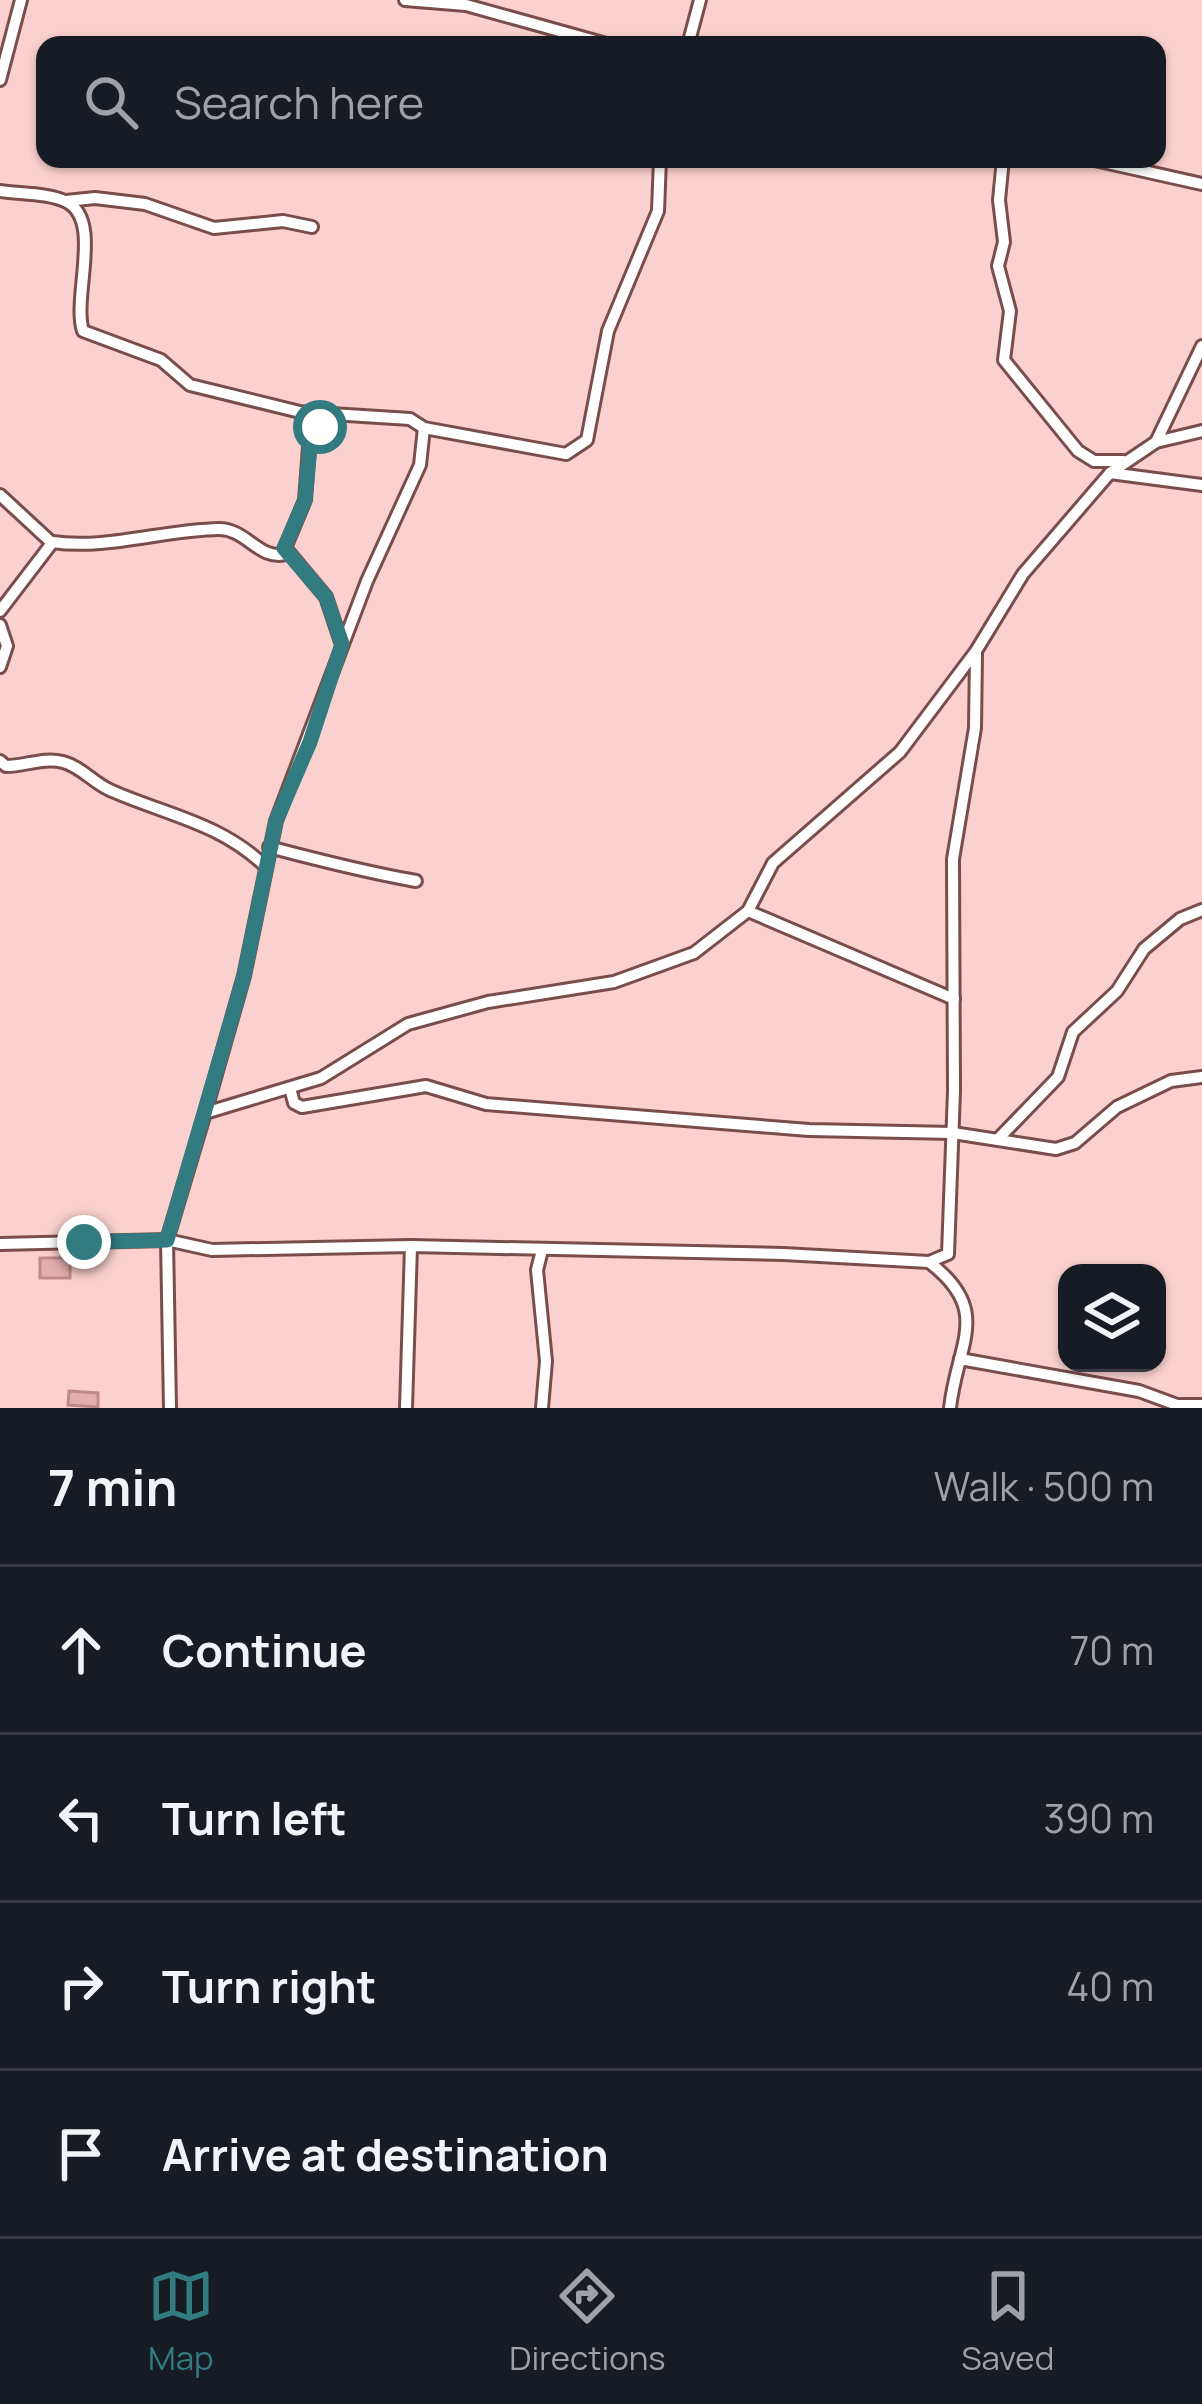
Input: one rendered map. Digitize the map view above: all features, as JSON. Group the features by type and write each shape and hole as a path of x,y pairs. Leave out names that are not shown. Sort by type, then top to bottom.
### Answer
{"street":[{"path":"0,80 21,0"},
{"path":"406,0 466,5 578,36"},
{"path":"690,36 700,0"},
{"path":"65,201 85,226 79,318 87,336 161,360 190,385 300,412 410,419 424,428 554,454 580,449 591,428 608,331 658,211 660,168"},
{"path":"1002,168 999,200 1004,242 998,266 1010,311 1004,359 1086,458 1126,460"},
{"path":"1130,168 1202,184"},
{"path":"0,191 65,201 145,203 214,228 283,221 312,227"},
{"path":"1156,442 1202,346"},
{"path":"332,413 310,447 305,500 286,537 286,554 326,597 342,644"},
{"path":"170,1408 167,1240 244,976 269,848 342,644 420,465 424,428"},
{"path":"205,1113 321,1078 408,1024 509,998 614,982 694,953 748,911 773,863 900,752 976,651 1023,574 1110,473 1156,442 1202,431"},
{"path":"1110,473 1202,485"},
{"path":"0,495 52,542 80,548 151,533 224,529 269,555 286,554"},
{"path":"0,611 52,542"},
{"path":"0,625 8,646 0,667"},
{"path":"0,1244 167,1240 212,1250 411,1246 783,1253 929,1262 950,1249 955,821 975,728 976,651"},
{"path":"0,761 6,766 56,760 70,764 116,794 174,811 233,839 265,866"},
{"path":"269,848 302,853 335,868 416,881"},
{"path":"1000,1137 1058,1077 1077,1027 1117,991 1144,949 1180,919 1202,910"},
{"path":"748,911 954,999"},
{"path":"290,1088 294,1103 302,1107 426,1086 486,1104 809,1130 952,1132 1062,1149 1118,1107 1171,1081 1202,1077"},
{"path":"406,1408 411,1246"},
{"path":"542,1250 537,1270 546,1361 542,1408"},
{"path":"929,1262 964,1295 968,1330 950,1408"},
{"path":"960,1359 1138,1391 1177,1406 1202,1405"}],"building":[{"path":"40,1258 70,1258 70,1278 40,1278"},
{"path":"69,1391 98,1393 98,1407 68,1405"}],"route":[{"path":"84,1242 167,1240 244,976 276,821 333,679 342,644 333,609 319,588 289,560 284,548 305,500 310,447 320,427"}]}
